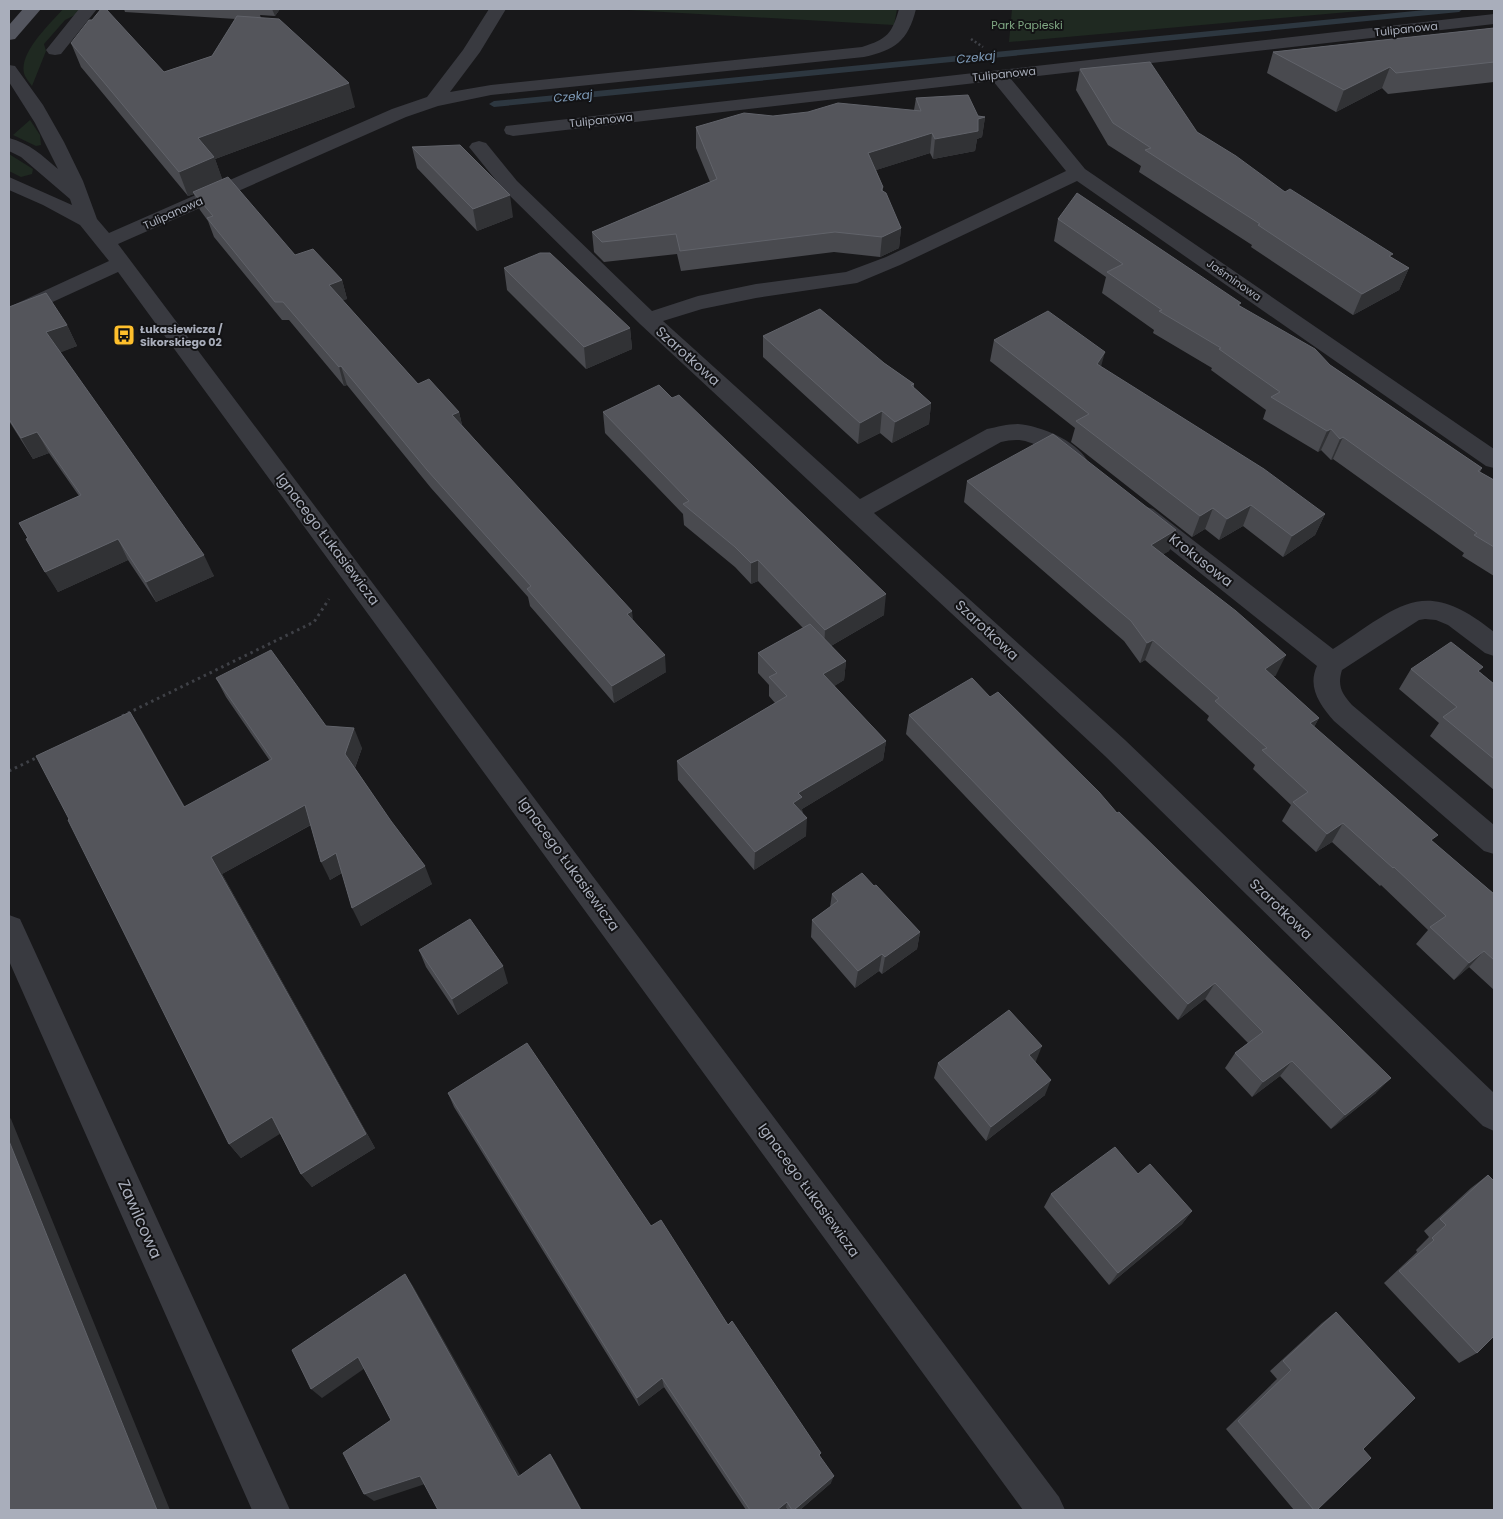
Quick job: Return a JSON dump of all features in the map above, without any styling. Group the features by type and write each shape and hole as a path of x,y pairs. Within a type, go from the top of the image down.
{"main road":[{"path":"9,35 32,9"}],"street":[{"path":"54,50 88,9"},
{"path":"434,101 471,52 497,9"},
{"name":"Tulipanowa","path":"9,315 99,231 434,101 491,90 864,52 887,45 898,37 904,26 907,9"},
{"name":"Tulipanowa","path":"513,130 1494,19"},
{"path":"9,70 30,99 56,143 99,231"},
{"name":"Jaśminowa","path":"998,75 1078,173 1494,460"},
{"path":"9,144 28,153 99,231"},
{"name":"Szarotkowa","path":"479,147 510,185 648,319 1115,748 1494,1115"},
{"path":"648,319 698,303 746,293 850,278 893,261 1078,173"},
{"path":"13,186 50,201 99,231"},
{"name":"Ignacego Łukasiewicza","path":"99,231 1046,1510"},
{"path":"858,511 995,435 1008,432 1033,434 1046,439 1095,476"},
{"name":"Krokusowa","path":"1126,500 1332,663"},
{"path":"1494,646 1455,616 1422,608 1413,611 1332,663 1326,672 1326,684 1332,699 1343,713 1494,842"},
{"name":"Zawilcowa","path":"9,928 271,1510"}],"path":[{"path":"971,39 983,48"},
{"path":"116,718 314,622 329,598"},
{"path":"9,771 45,753"}],"green space":[{"path":"63,9 80,9 75,15 65,20 44,44 46,51 32,86 25,76 25,59 36,40"},
{"path":"611,9 897,9 894,25"},
{"name":"Park Papieski","path":"1012,9 1382,9 1009,42"},
{"path":"30,120 40,135 41,145 36,146 13,135"},
{"path":"9,154 33,169 32,174 21,177 9,171"}],"building":[{"path":"101,9 106,9 164,72 212,56 237,16 279,19 349,83 198,138 214,157 179,172 71,43 89,20 92,20"},
{"path":"1494,28 1494,62 1396,73 1390,67 1344,90 1273,52"},
{"path":"1150,62 1197,132 1236,156 1285,192 1290,189 1393,254 1389,256 1409,268 1362,294 1258,225 1260,224 1145,150 1151,148 1113,123 1080,69"},
{"path":"968,95 978,116 985,117 978,119 978,131 935,139 932,133 868,153 883,187 881,190 886,193 901,228 882,237 835,232 680,251 676,234 602,242 592,232 717,179 696,127 744,113 773,116 808,112 838,103 921,111 916,98"},
{"path":"460,145 510,195 473,209 412,147"},
{"path":"228,177 295,255 313,249 342,280 329,285 418,384 429,379 459,412 452,415 632,611 627,614 665,655 612,686 527,589 531,586 427,470 341,366 339,367 283,302 275,302 207,218 213,216 193,192"},
{"path":"1077,193 1241,303 1238,305 1315,349 1330,365 1482,468 1478,471 1494,480 1494,547 1474,535 1477,533 1343,437 1340,439 1331,429 1327,431 1271,397 1280,392 1219,349 1221,348 1159,311 1162,310 1107,272 1123,264 1058,219"},
{"path":"540,253 550,253 630,328 584,347 504,268"},
{"path":"46,293 67,325 46,332 204,555 146,582 118,539 45,572 19,523 81,495 37,432 21,438 9,419 9,307"},
{"path":"820,309 884,363 914,384 911,385 931,403 895,422 882,411 860,423 763,336"},
{"path":"1048,311 1105,352 1097,364 1264,469 1325,514 1292,536 1251,505 1227,519 1213,508 1200,516 1076,421 1089,414 994,340"},
{"path":"659,385 672,398 679,395 886,594 825,630 758,560 751,563 735,547 683,504 689,501 603,412"},
{"path":"1053,434 1176,530 1151,545 1236,611 1286,655 1265,669 1319,718 1310,723 1438,835 1431,840 1494,894 1494,960 1484,951 1469,963 1430,927 1446,916 1394,867 1343,823 1327,834 1293,802 1308,792 1262,750 1267,748 1215,701 1219,698 1153,640 1147,643 1131,621 967,481"},
{"path":"810,624 846,661 823,674 886,741 798,793 802,797 793,803 807,818 755,852 677,761 787,696 769,677 777,673 758,653"},
{"path":"1451,642 1483,667 1478,671 1494,684 1494,759 1443,717 1457,707 1411,669"},
{"path":"271,650 326,726 354,728 345,754 391,821 425,866 352,908 336,853 321,862 305,805 211,857 366,1134 301,1174 272,1117 229,1144 36,756 130,712 184,807 272,759 216,678"},
{"path":"972,678 990,697 998,692 1099,792 1117,813 1119,812 1391,1078 1345,1115 1292,1061 1263,1082 1235,1053 1263,1032 1215,983 1188,1004 909,715"},
{"path":"862,873 874,886 876,885 920,932 885,957 882,954 858,971 812,920 838,901 832,894"},
{"path":"470,919 503,966 452,999 419,950"},
{"path":"1009,1010 1042,1046 1029,1055 1051,1080 991,1127 938,1063"},
{"path":"527,1043 651,1226 661,1220 728,1325 732,1321 821,1453 819,1455 834,1476 794,1510 792,1510 787,1502 777,1510 750,1510 662,1378 637,1398 448,1093"},
{"path":"9,1141 157,1510 9,1510"},
{"path":"1115,1147 1138,1174 1150,1164 1192,1211 1118,1273 1051,1194"},
{"path":"1488,1175 1494,1181 1494,1336 1477,1353 1399,1271 1434,1240 1432,1238 1446,1225 1440,1219"},
{"path":"405,1274 518,1477 550,1454 581,1510 438,1510 420,1476 364,1494 343,1453 391,1420 358,1357 311,1389 292,1350"},
{"path":"1336,1312 1415,1398 1363,1449 1371,1458 1317,1510 1314,1510 1238,1421 1291,1370 1283,1361"}],"waterway":[{"name":"Czekaj","path":"494,104 1459,9"}],"place":[{"name":"Łukasiewicza / Sikorskiego 02","path":"124,335"}]}
